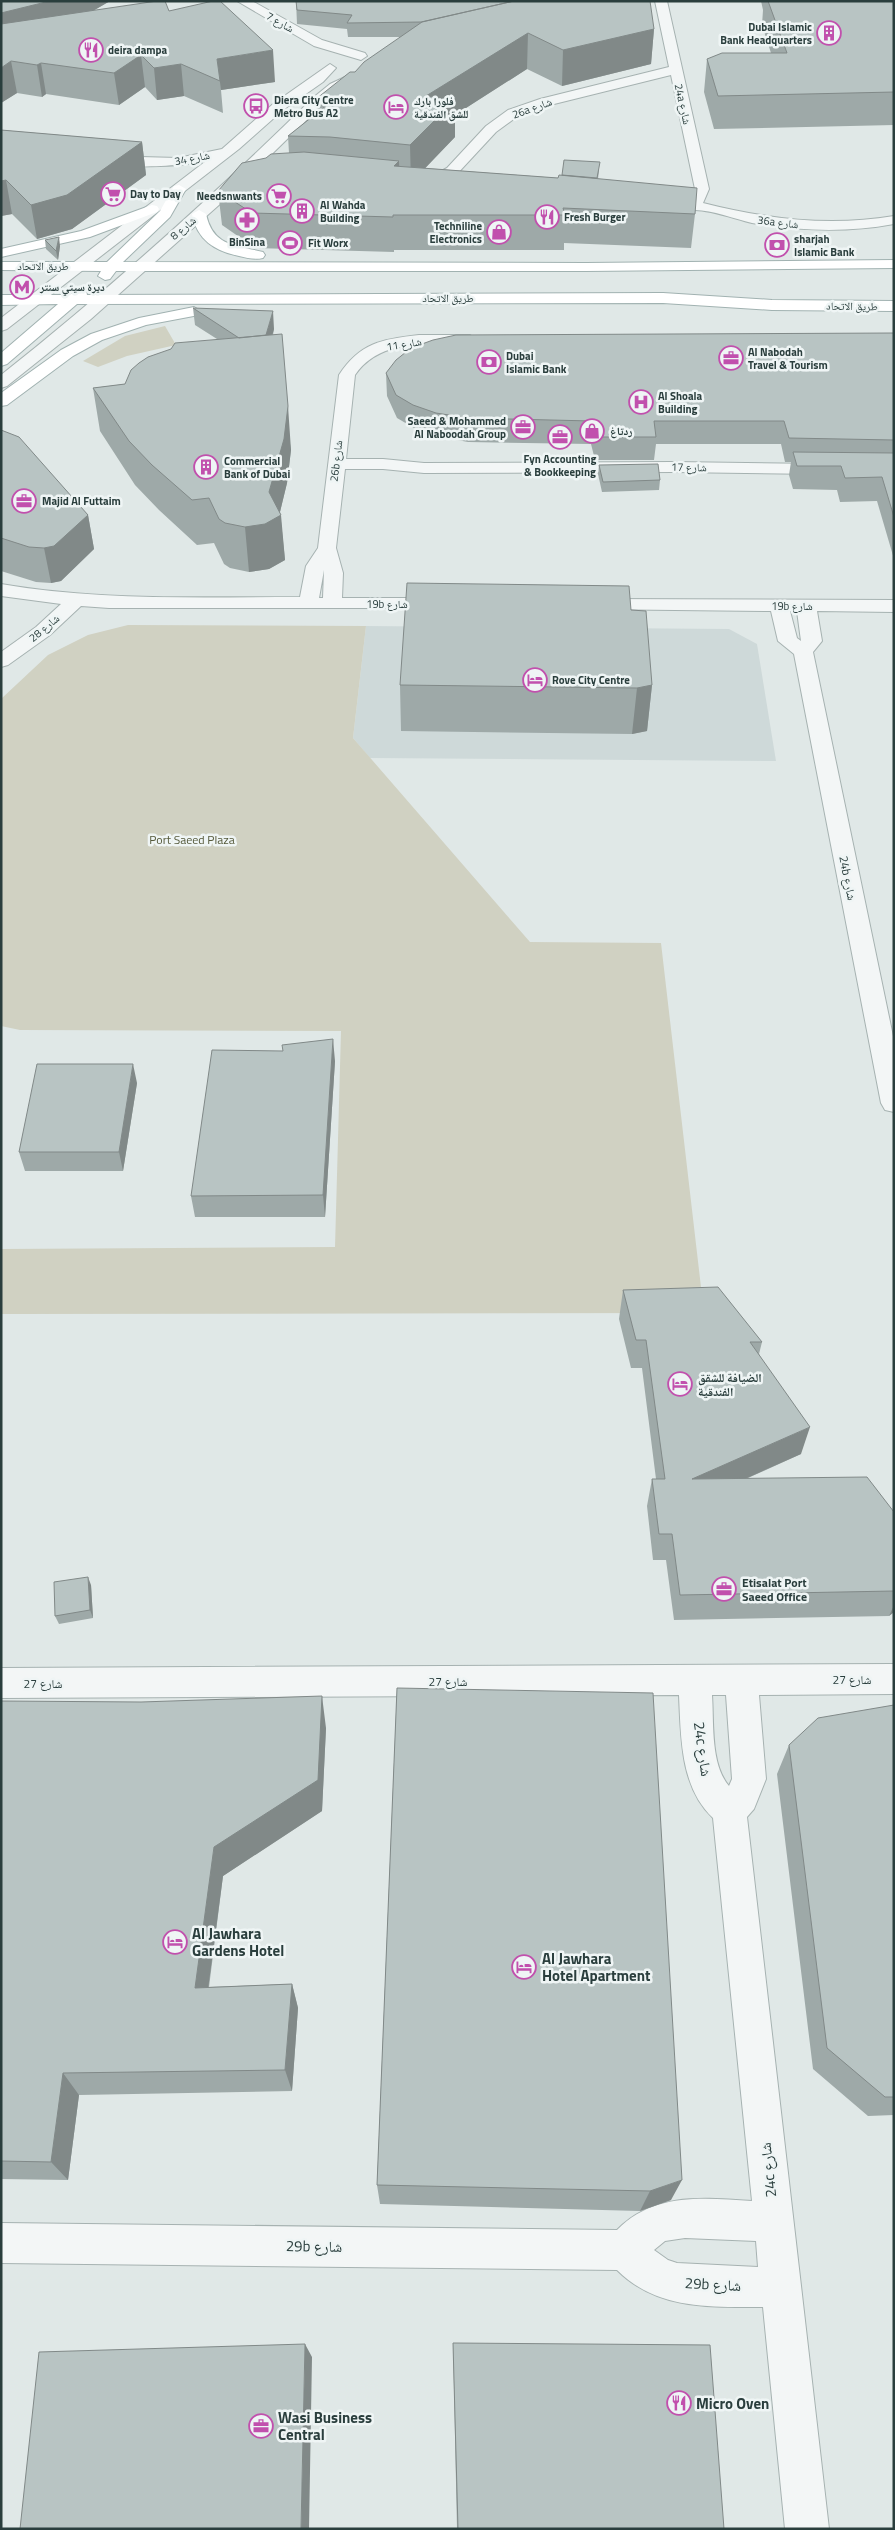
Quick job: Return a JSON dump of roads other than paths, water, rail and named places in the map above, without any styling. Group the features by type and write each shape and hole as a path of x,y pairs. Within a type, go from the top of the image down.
{"main road":[{"path":"31,282 101,281 166,213 174,202 179,189"},
{"path":"1,253 85,234 152,209"},
{"path":"199,214 200,224 207,238 232,250 346,266"},
{"path":"807,264 894,253"},
{"path":"37,299 101,281 141,266 586,267 894,264"},
{"name":"طريق الاتحاد","path":"1,266 79,266"},
{"path":"79,266 89,270 101,281"},
{"path":"233,281 447,278 586,267"},
{"name":"طريق الاتحاد","path":"1,300 73,298 101,281 341,298 663,298 772,305 894,306"},
{"path":"122,282 149,282"},
{"path":"663,298 761,290"},
{"path":"1,361 73,298"},
{"path":"1,401 66,353 112,331 139,322 198,312 296,310 341,298"},
{"path":"772,305 894,316"}],"street":[{"name":"شارع 7","path":"243,1 318,43 370,57 344,57 330,66"},
{"name":"24a شارع","path":"659,7 677,74 702,189 699,200 694,205"},
{"path":"1,326 234,146 278,107 319,79 330,66 318,43"},
{"name":"شارع 8","path":"1,383 86,316 101,281 122,282 199,214 270,156 334,87 356,76 339,73 330,66"},
{"name":"26a شارع","path":"426,191 437,179 452,171 491,129 513,113 561,98 633,80 677,74"},
{"name":"شارع 34","path":"92,157 148,164 197,159 234,146"},
{"name":"شارع 34","path":"148,164 169,175 179,189"},
{"path":"452,171 460,180 458,186"},
{"path":"224,193 255,183"},
{"path":"408,190 444,193"},
{"path":"645,211 672,211 694,205"},
{"name":"36a شارع","path":"694,205 750,219 784,224 854,225 894,220"},
{"name":"شارع 11","path":"347,375 352,364 364,355 398,343 418,340 488,340"},
{"name":"26b شارع","path":"332,603 334,573 327,548 347,375"},
{"name":"شارع 17","path":"335,469 384,473 424,468 674,467 894,470"},
{"name":"26b شارع","path":"309,603 315,566 327,548"},
{"name":"19b شارع","path":"1,590 76,600 458,604"},
{"name":"شارع 28","path":"6,657 26,620 43,597"},
{"name":"شارع 28","path":"6,657 43,631 76,600"},
{"name":"19b شارع","path":"576,605 894,606"},
{"path":"779,606 788,641 803,652"},
{"name":"24b شارع","path":"806,606 812,641 803,652 894,1103"},
{"name":"شارع 27","path":"1,1683 894,1678"},
{"path":"730,1811 742,1797 749,1779 741,1679"},
{"name":"24c شارع","path":"695,1680 701,1759 705,1778 714,1796 730,1811 807,2529"},
{"path":"626,2250 642,2232 663,2221 686,2219 774,2222"},
{"name":"29b شارع","path":"1,2243 626,2250 644,2269 666,2280 690,2284 781,2287"}],"place":[{"name":"Dubai Islamic Bank Headquarters","path":"829,33"},
{"name":"deira dampa","path":"91,50"},
{"name":"Diera City Centre Metro Bus A2","path":"256,106"},
{"name":"فلورا بارك للشق الفندقية","path":"396,107"},
{"name":"Day to Day","path":"113,194"},
{"name":"Needsnwants","path":"279,196"},
{"name":"Al Wahda Building","path":"302,211"},
{"name":"Fresh Burger","path":"547,217"},
{"name":"BinSina","path":"247,220"},
{"name":"Techniline Electronics","path":"499,232"},
{"name":"Fit Worx","path":"290,243"},
{"name":"sharjah Islamic Bank","path":"777,245"},
{"name":"ديرة سيتي سنتر","path":"22,287"},
{"name":"Al Nabodah Travel & Tourism","path":"731,358"},
{"name":"Dubai Islamic Bank","path":"489,362"},
{"name":"Al Shoala Building","path":"641,402"},
{"name":"Saeed & Mohammed Al Naboodah Group","path":"523,427"},
{"name":"ردتاغ","path":"592,431"},
{"name":"Fyn Accounting & Bookkeeping","path":"560,437"},
{"name":"Commercial Bank of Dubai","path":"206,467"},
{"name":"Majid Al Futtaim","path":"24,501"},
{"name":"Rove City Centre","path":"535,680"},
{"name":"الضيافة للشقق الفندقية","path":"680,1384"},
{"name":"Etisalat Port Saeed Office","path":"724,1589"},
{"name":"Al Jawhara Gardens Hotel","path":"175,1942"},
{"name":"Al Jawhara Hotel Apartment","path":"524,1967"},
{"name":"Micro Oven","path":"679,2403"},
{"name":"Wasi Business Central","path":"261,2426"}],"park label":[{"name":"Port Saeed Plaza","path":"192,839"}]}
